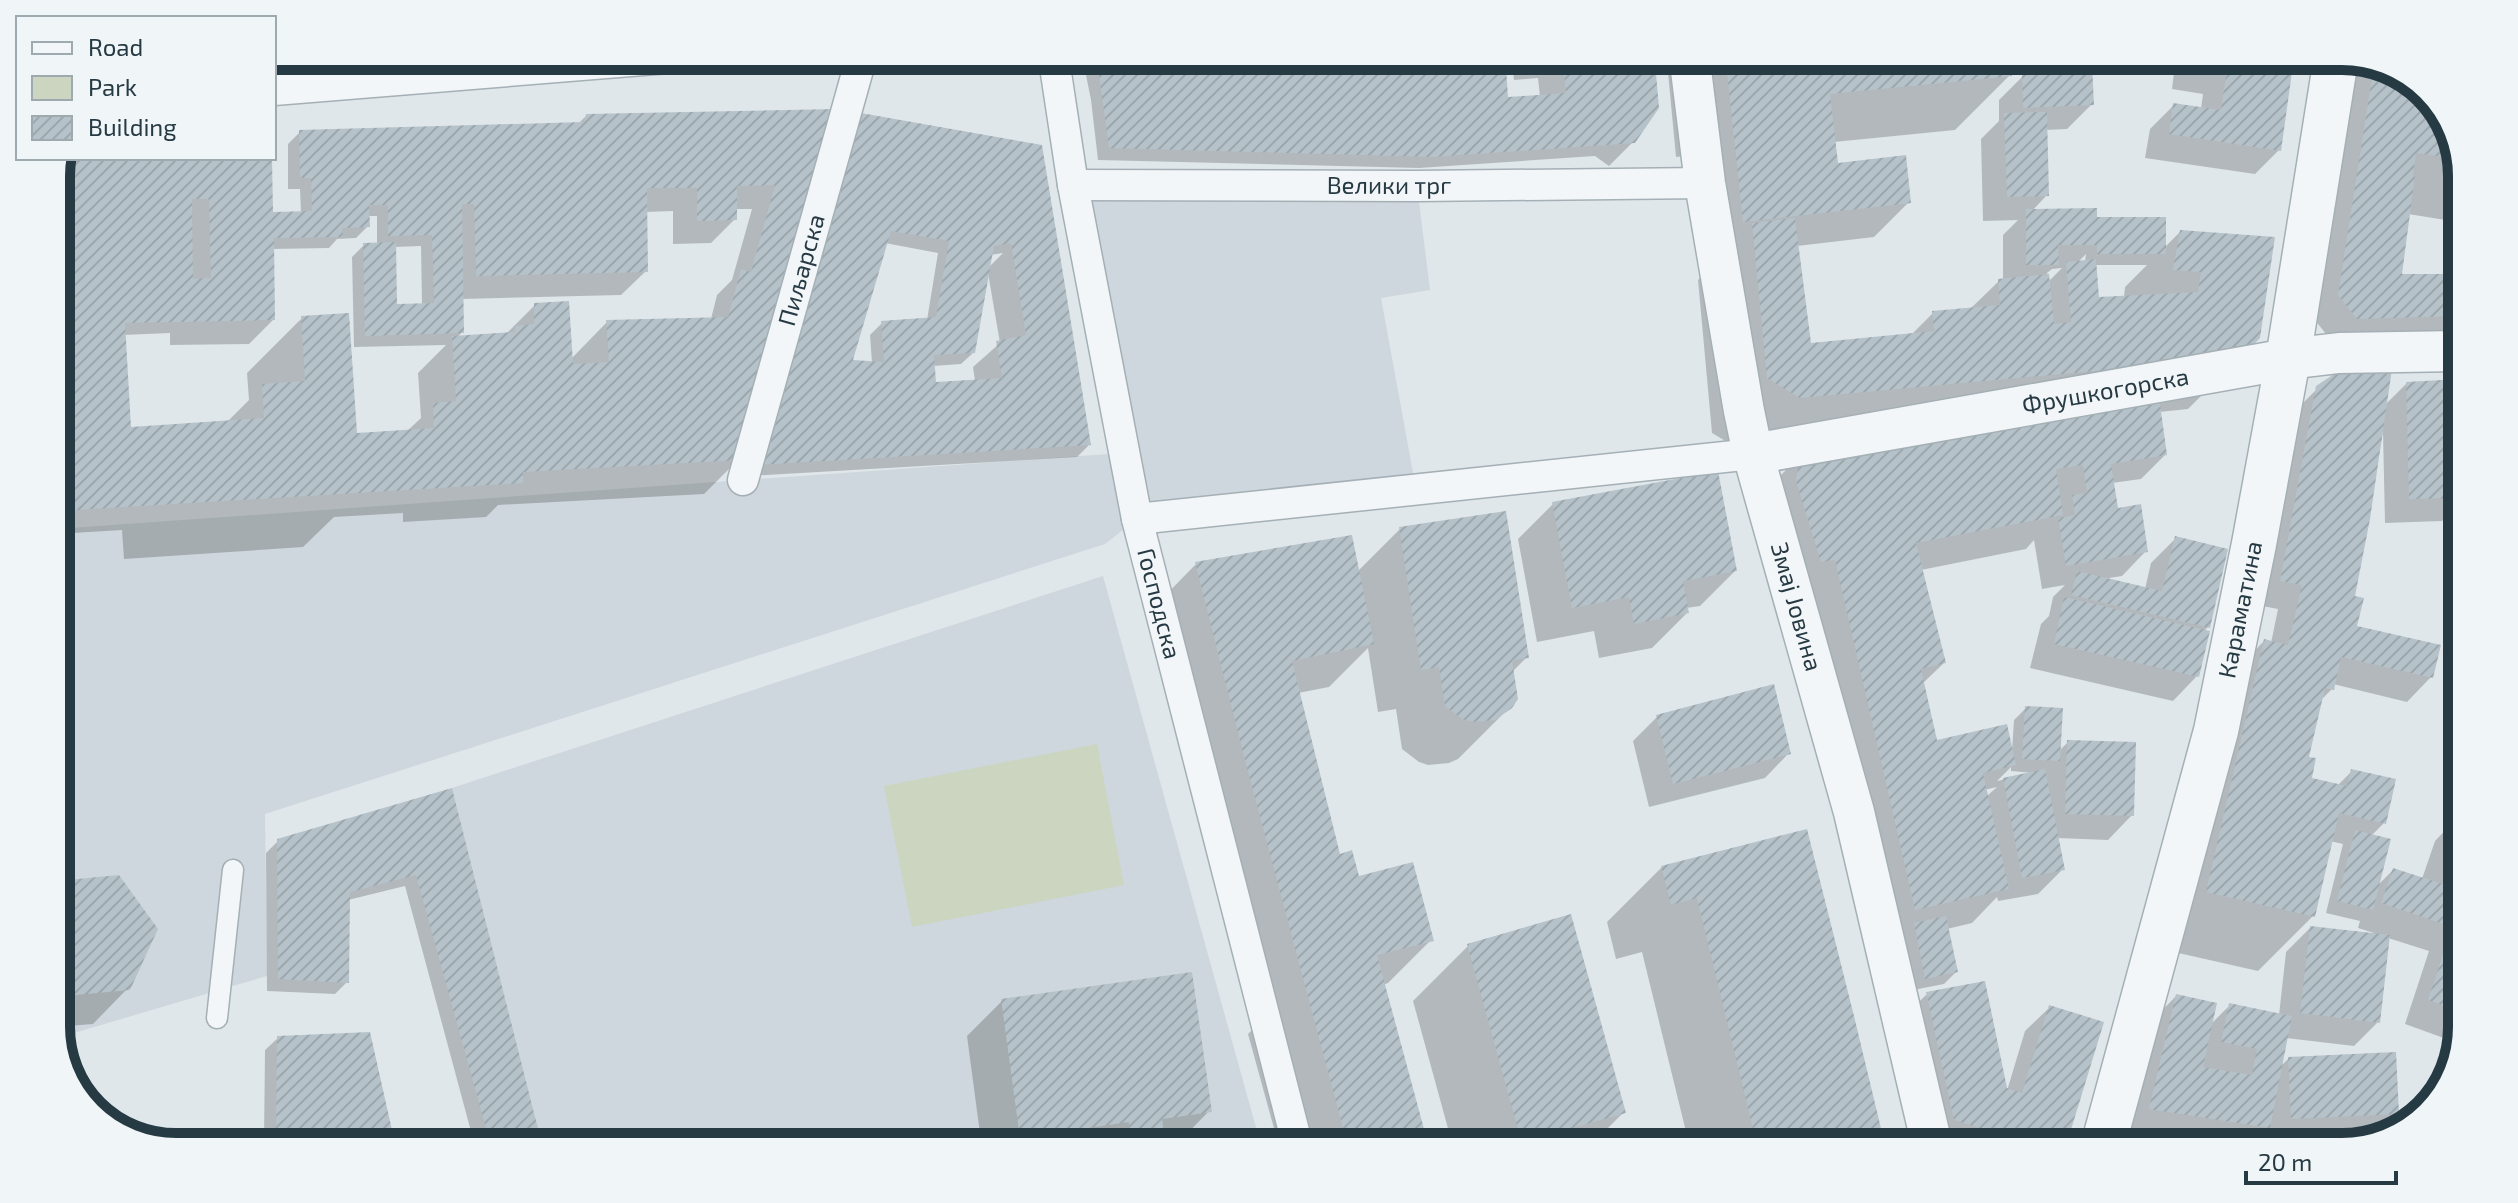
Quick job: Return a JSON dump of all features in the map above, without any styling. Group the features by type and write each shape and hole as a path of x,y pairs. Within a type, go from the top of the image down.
{"street":[{"path":"276,90 520,70"},
{"name":"Пиљарска","path":"743,480 858,70"},
{"name":"Господска","path":"1056,70 1073,185 1137,519 1294,1133"},
{"name":"Змај Јовина","path":"1691,70 1705,183 1753,454 1854,812 1929,1133"},
{"name":"Караматина","path":"2107,1133 2216,731 2288,359 2334,70"},
{"name":"Велики трг","path":"1073,185 1705,183"},
{"name":"Фрушкогорска","path":"1753,454 2288,359 2339,353 2448,351"},
{"path":"1137,519 1753,454"}],"lane":[{"path":"217,1018 233,870"}],"shaded area":[{"path":"1073,185 1417,186 1430,290 1381,298 1416,489 1137,519 1105,544 265,814 267,976 70,1034 70,528 1123,453"},
{"path":"1103,576 1258,1133 538,1133 452,788"}],"green space":[{"path":"1097,744 1124,885 912,927 884,786"}],"building":[{"path":"1098,70 1506,70 1508,97 1566,93 1564,70 1656,70 1659,108 1635,143 1432,157 1109,148"},
{"path":"1727,70 2011,70 2012,76 1830,94 1838,163 1906,155 1911,203 1743,222"},
{"path":"2092,70 2094,105 2023,108 2022,74"},
{"path":"2227,70 2292,70 2281,151 2169,134 2173,103 2221,110"},
{"path":"2372,75 2395,84 2417,101 2430,117 2442,142 2446,157 2416,153 2402,274 2448,274 2448,316 2357,319 2338,295"},
{"path":"836,109 741,460 523,472 523,483 70,510 72,160 272,160 273,212 312,211 311,178 300,178 299,130 584,122 586,114","holes":["775,185 751,272 741,269 728,317 606,320 609,362 573,364 569,301 534,303 534,324 514,326 515,332 452,336 456,401 433,403 434,428 357,433 349,313 301,316 305,381 262,384 264,418 131,427 125,323 275,320 274,238 343,237 342,228 370,227 369,205 388,205 388,236 432,235 434,303 397,304 396,242 363,243 365,336 464,333 462,204 474,204 476,276 648,272 647,188 697,188 697,221 737,220 737,186","192,199 209,199 211,278 193,279"]},
{"path":"2047,112 2049,196 2007,197 2004,113"},
{"path":"861,113 1042,145 1091,445 758,465","holes":["891,231 949,241 936,317 881,321 884,362 853,360","1011,243 1026,335 996,341 1002,378 936,382 934,355 975,353 994,246"]},
{"path":"2097,208 2097,217 2166,217 2166,254 2097,254 2097,245 2058,245 2059,265 2026,265 2026,209"},
{"path":"1795,218 1811,343 1934,331 1932,311 2000,305 1998,279 2049,274 2054,324 2071,322 2066,262 2096,259 2099,297 2198,292 2201,272 2173,270 2180,230 2275,237 2260,338 2245,354 1800,398 1767,378 1752,223"},
{"path":"2392,369 2370,519 2355,596 2364,598 2357,626 2441,645 2433,678 2341,657 2334,690 2325,688 2309,757 2316,758 2312,778 2347,786 2351,769 2396,779 2386,824 2339,813 2315,917 2206,892 2264,639 2288,645 2302,585 2280,581 2316,386 2340,370"},
{"path":"2448,380 2448,498 2409,499 2406,382"},
{"path":"2159,397 2167,455 2111,464 2118,508 2141,504 2148,552 2066,566 2058,518 2075,515 2072,495 2087,493 2083,465 2056,469 2063,515 1916,543 1946,663 1921,669 1937,740 2007,724 2016,765 1983,773 2009,889 1915,910 1835,560 1821,562 1796,481 1800,453"},
{"path":"1718,471 1737,571 1683,581 1689,613 1634,624 1629,597 1572,608 1552,502"},
{"path":"1506,511 1529,658 1512,660 1518,699 1512,708 1495,720 1473,722 1462,719 1445,706 1439,667 1421,670 1399,527"},
{"path":"1352,535 1374,644 1292,661 1340,854 1352,850 1359,876 1413,862 1434,941 1377,955 1425,1133 1344,1133 1195,562"},
{"path":"2175,536 2228,549 2210,628 2071,595 2077,571 2162,591"},
{"path":"2064,597 2210,631 2199,677 2054,644"},
{"path":"1774,684 1791,754 1673,784 1656,715"},
{"path":"2025,706 2063,708 2060,761 2022,759"},
{"path":"2067,740 2136,742 2134,816 2065,814"},
{"path":"2045,769 2065,870 2022,878 2003,778"},
{"path":"452,788 539,1133 487,1133 416,875 350,892 349,983 278,979 277,839"},
{"path":"1807,829 1882,1133 1754,1133 1697,898 1671,905 1661,866"},
{"path":"2355,830 2391,839 2373,910 2337,901"},
{"path":"2393,868 2448,886 2448,926 2381,903"},
{"path":"119,875 158,929 130,990 70,995 70,880"},
{"path":"1571,914 1626,1113 1554,1133 1519,1133 1467,944"},
{"path":"1946,916 1958,972 1925,979 1914,923"},
{"path":"2310,926 2390,935 2380,1023 2300,1013"},
{"path":"2448,939 2448,1007 2428,1000"},
{"path":"1192,972 1212,1112 1162,1119 1164,1133 1131,1133 1129,1122 1054,1133 1019,1133 1001,999"},
{"path":"1985,981 2007,1088 2022,1093 2049,1005 2104,1022 2070,1133 1995,1133 1954,1120 1926,992"},
{"path":"2176,994 2217,1003 2203,1067 2252,1075 2257,1049 2221,1042 2229,1003 2292,1016 2270,1128 2149,1109"},
{"path":"370,1032 393,1133 276,1133 277,1036"},
{"path":"2396,1052 2399,1114 2291,1119 2288,1057"}]}
